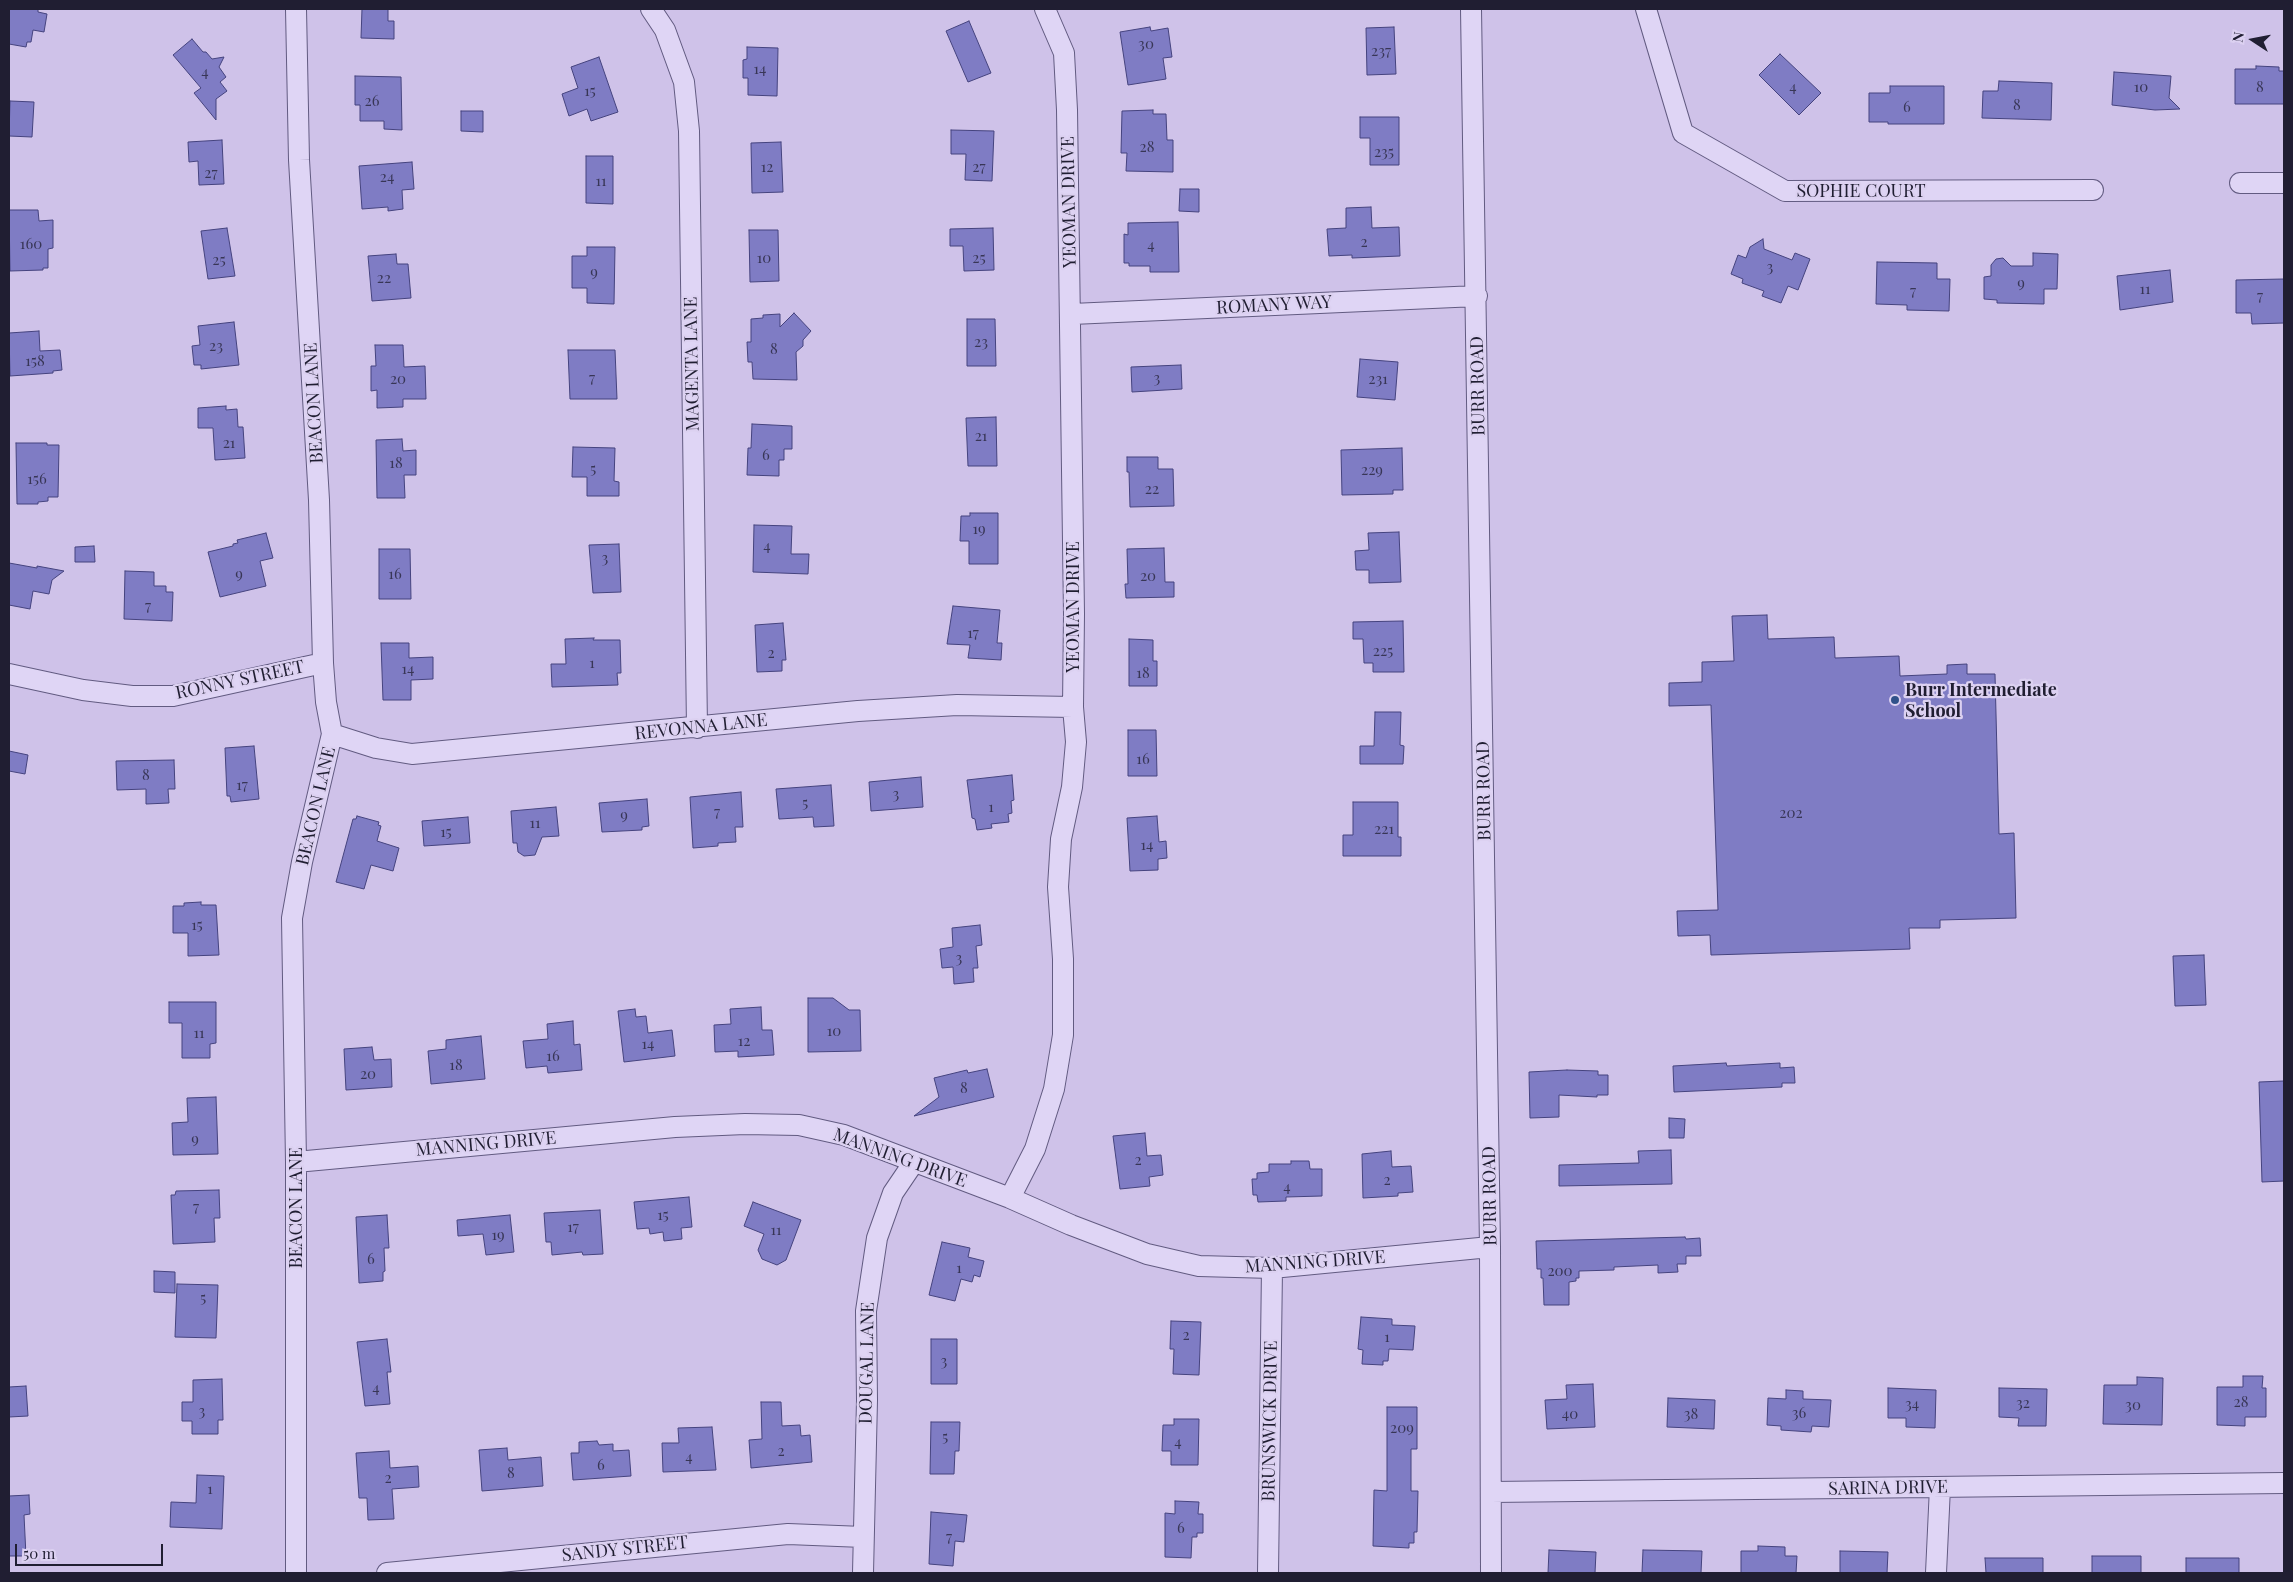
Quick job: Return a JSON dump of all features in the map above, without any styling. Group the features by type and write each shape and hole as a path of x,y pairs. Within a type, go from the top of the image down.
{"street":[{"name":"BEACON LANE","path":"296,9 299,160 319,500 323,663 326,702 332,734 302,862 292,918 296,1162 296,1573"},
{"name":"MAGENTA LANE","path":"651,9 665,30 684,82 689,131 697,728"},
{"name":"YEOMAN DRIVE","path":"1010,1198 1038,1140 1054,1089 1064,1035 1063,959 1058,887 1061,839 1072,788 1076,742 1073,706 1072,314 1067,191 1068,110 1064,53 1045,9"},
{"name":"BURR ROAD","path":"1471,9 1490,1247 1491,1573"},
{"name":"SOPHIE COURT","path":"1646,9 1683,133 1785,191 2094,190"},
{"path":"2240,183 2284,183"},
{"name":"ROMANY WAY","path":"1072,314 1476,296"},
{"name":"RONNY STREET","path":"9,674 83,690 132,696 173,696 323,663"},
{"name":"REVONNA LANE","path":"332,734 376,748 412,754 858,711 947,706 1073,706"},
{"name":"MANNING DRIVE","path":"296,1162 674,1127 799,1124 844,1135 1010,1198 1071,1226 1147,1254 1199,1266 1272,1268 1490,1247"},
{"name":"DOUGAL LANE","path":"862,1573 867,1302 877,1238 893,1193 914,1162"},
{"name":"BRUNSWICK DRIVE","path":"1268,1573 1272,1268"},
{"name":"SARINA DRIVE","path":"1491,1492 2284,1483"},
{"path":"1936,1573 1940,1487"},
{"name":"SANDY STREET","path":"387,1573 769,1535 863,1537"}],"building":[{"path":"9,9 38,9 38,12 47,14 44,32 33,30 31,42 27,42 26,47 9,44"},
{"path":"362,9 388,9 388,21 394,21 394,39 361,38"},
{"path":"969,21 991,73 968,82 946,31"},
{"path":"1150,27 1151,31 1168,28 1172,57 1163,58 1166,79 1128,85 1120,32"},
{"path":"1394,27 1396,74 1367,75 1366,28"},
{"path":"192,39 212,59 224,57 219,67 226,77 220,82 227,91 216,99 216,120 194,93 201,88 173,55"},
{"path":"747,47 778,48 777,96 748,95 748,78 743,78 743,60 747,59"},
{"path":"1780,54 1821,93 1799,115 1759,75"},
{"path":"599,57 618,112 591,121 587,109 569,116 562,94 578,88 571,67"},
{"path":"2256,66 2279,67 2279,71 2284,71 2284,104 2235,104 2235,69 2256,69"},
{"path":"2114,72 2171,76 2169,98 2180,109 2155,110 2112,105"},
{"path":"355,76 401,77 402,130 384,129 384,121 360,121 360,105 355,105"},
{"path":"1999,81 2052,83 2051,120 1982,118 1983,91 1998,91"},
{"path":"1890,86 1944,86 1944,124 1869,122 1869,93 1890,93"},
{"path":"10,101 34,102 32,137 9,136"},
{"path":"1153,110 1153,114 1166,114 1167,140 1173,140 1173,172 1126,171 1127,153 1121,153 1122,111"},
{"path":"461,111 483,111 483,132 461,131"},
{"path":"1360,117 1399,117 1399,165 1370,165 1370,138 1360,138"},
{"path":"951,130 994,131 992,181 965,180 966,154 951,154"},
{"path":"222,140 224,184 199,185 198,161 189,162 188,142"},
{"path":"781,142 783,192 752,193 751,143"},
{"path":"586,156 613,156 613,204 586,203"},
{"path":"412,162 414,189 402,190 403,209 388,211 388,207 362,209 359,166"},
{"path":"1180,189 1199,189 1199,212 1179,211"},
{"path":"1371,207 1372,228 1399,227 1400,256 1352,258 1352,255 1329,256 1327,229 1346,228 1346,208"},
{"path":"9,210 38,210 39,221 53,220 53,248 48,249 48,268 43,268 43,270 10,271"},
{"path":"1178,222 1179,272 1150,272 1150,266 1129,266 1129,263 1124,263 1124,234 1128,235 1128,223"},
{"path":"227,228 235,276 208,279 201,231"},
{"path":"993,228 994,270 964,271 963,246 950,246 950,229"},
{"path":"749,230 778,230 779,281 750,282"},
{"path":"1763,239 1764,249 1792,260 1795,253 1810,259 1798,290 1788,286 1781,303 1762,296 1764,291 1742,283 1743,279 1731,274 1738,255 1746,258 1750,247"},
{"path":"587,247 615,247 614,304 587,303 587,288 572,288 572,256 587,256"},
{"path":"2033,253 2058,254 2057,289 2044,289 2044,304 1997,303 1997,300 1984,299 1984,277 1991,276 1991,265 1996,259 2003,258 2011,266 2033,266"},
{"path":"396,254 397,264 408,264 411,298 372,301 368,256"},
{"path":"1877,262 1937,263 1937,279 1950,279 1949,311 1907,310 1907,305 1876,304"},
{"path":"2170,270 2173,302 2120,310 2117,276"},
{"path":"2284,279 2284,323 2252,324 2251,313 2236,313 2236,280"},
{"path":"794,313 811,331 803,340 803,346 796,352 797,380 753,379 752,362 748,362 747,342 751,342 751,319 763,318 763,315 780,314 780,327"},
{"path":"967,319 995,319 996,366 967,366"},
{"path":"234,322 239,365 201,369 201,365 194,365 192,346 200,345 198,326"},
{"path":"39,331 40,351 60,350 62,370 53,371 53,373 10,376 9,333"},
{"path":"375,345 403,345 404,367 425,366 426,399 403,399 403,407 377,408 377,390 371,391 371,366 376,366"},
{"path":"568,350 615,350 617,399 570,399"},
{"path":"1360,359 1398,362 1395,400 1357,397"},
{"path":"1181,365 1182,389 1132,392 1131,367"},
{"path":"226,406 226,410 237,409 238,427 243,427 245,458 215,460 213,428 198,428 198,408"},
{"path":"996,417 997,466 968,466 966,418"},
{"path":"752,424 792,426 792,449 784,449 784,460 779,460 779,476 747,475 748,448 751,448"},
{"path":"402,439 403,451 416,450 416,475 404,475 405,498 377,498 376,440"},
{"path":"16,443 59,445 58,497 48,497 48,501 38,502 38,504 17,504"},
{"path":"573,447 615,448 614,481 619,482 619,496 587,496 587,477 572,477"},
{"path":"1402,448 1403,490 1393,490 1393,494 1342,495 1341,450"},
{"path":"1127,457 1158,457 1158,469 1173,469 1174,506 1130,507"},
{"path":"970,513 998,513 998,564 969,564 969,541 960,541 961,516 970,516"},
{"path":"754,525 792,526 791,554 809,554 808,574 753,572"},
{"path":"1399,532 1401,582 1369,583 1369,570 1356,570 1355,551 1369,550 1368,533"},
{"path":"266,533 273,558 260,561 266,586 220,597 208,552 233,546 233,544 238,543 237,540"},
{"path":"619,544 621,592 593,593 589,545"},
{"path":"94,546 95,562 75,562 75,547"},
{"path":"1164,548 1165,582 1174,582 1174,597 1126,598 1125,584 1128,584 1127,549"},
{"path":"379,549 410,549 411,599 379,599"},
{"path":"9,563 64,571 52,580 49,594 33,591 30,609 9,605"},
{"path":"125,571 154,572 154,586 166,586 166,592 173,592 172,621 124,619"},
{"path":"953,606 1000,610 997,643 1002,643 1001,660 968,658 970,645 947,644"},
{"path":"1767,615 1768,639 1834,637 1835,658 1899,656 1900,676 1947,674 1947,665 1967,664 1967,674 1995,674 1999,834 2014,833 2016,918 1940,920 1940,928 1909,928 1910,949 1711,955 1710,935 1678,936 1677,911 1718,910 1711,705 1669,706 1669,683 1702,682 1702,662 1734,661 1732,616"},
{"path":"1403,621 1404,672 1373,672 1373,663 1364,663 1363,639 1353,639 1353,622"},
{"path":"783,623 786,660 782,660 782,671 757,672 755,625"},
{"path":"594,638 593,640 620,640 621,673 617,673 618,685 552,687 551,664 566,664 565,639"},
{"path":"1129,639 1153,640 1153,661 1157,661 1157,686 1129,686"},
{"path":"381,643 409,643 409,658 433,657 433,679 411,680 411,700 383,700"},
{"path":"1375,712 1401,712 1400,745 1404,746 1403,764 1360,764 1360,746 1374,746"},
{"path":"1128,730 1156,730 1157,776 1128,776"},
{"path":"254,746 259,799 231,802 230,796 227,796 225,748"},
{"path":"9,751 28,755 25,774 9,771"},
{"path":"174,760 175,789 168,789 169,803 146,804 146,789 117,790 116,761"},
{"path":"1012,775 1014,800 1011,801 1012,813 1008,814 1009,822 991,824 992,828 977,830 975,819 972,818 967,780"},
{"path":"921,777 923,807 871,811 869,782"},
{"path":"831,785 834,826 814,827 813,817 779,819 776,789"},
{"path":"741,792 743,827 735,827 736,842 693,848 690,797"},
{"path":"647,799 649,826 642,827 642,830 602,832 599,803"},
{"path":"1353,802 1398,802 1398,837 1401,837 1401,856 1343,856 1343,835 1353,835"},
{"path":"556,807 559,836 542,837 535,855 524,856 518,852 517,843 513,843 511,811"},
{"path":"357,816 379,822 378,825 381,826 377,841 399,848 393,871 371,865 364,889 336,882 353,819 356,819"},
{"path":"1157,816 1159,842 1166,841 1167,858 1158,859 1158,870 1130,871 1127,818"},
{"path":"468,817 470,843 424,846 422,821"},
{"path":"201,902 201,905 216,905 219,955 188,956 188,933 173,933 173,906 184,906 184,903"},
{"path":"980,925 982,945 976,946 978,968 973,968 974,982 954,984 953,967 942,968 940,949 953,947 952,928"},
{"path":"2204,955 2206,1005 2175,1006 2173,956"},
{"path":"808,998 833,998 849,1010 860,1010 861,1051 808,1052"},
{"path":"169,1002 216,1002 216,1043 210,1044 210,1058 182,1058 182,1023 169,1023"},
{"path":"761,1007 762,1030 772,1030 774,1055 738,1057 738,1051 715,1052 714,1025 731,1024 730,1009"},
{"path":"635,1009 636,1017 646,1016 648,1033 672,1030 675,1056 624,1062 618,1011"},
{"path":"573,1021 574,1045 580,1044 582,1070 548,1073 547,1066 526,1068 523,1041 548,1039 547,1024"},
{"path":"481,1036 485,1079 431,1084 428,1051 446,1049 446,1040"},
{"path":"372,1047 374,1060 391,1059 392,1087 346,1090 344,1049"},
{"path":"1726,1063 1727,1066 1780,1063 1780,1068 1794,1067 1795,1083 1782,1083 1782,1087 1674,1092 1673,1066"},
{"path":"987,1069 994,1097 914,1116 939,1097 934,1078 967,1070 968,1073"},
{"path":"1598,1071 1598,1075 1608,1075 1608,1095 1597,1095 1597,1097 1559,1095 1559,1117 1530,1118 1529,1072"},
{"path":"2284,1081 2284,1181 2262,1182 2259,1082"},
{"path":"216,1097 218,1154 173,1155 172,1123 188,1122 187,1098"},
{"path":"1669,1118 1685,1119 1684,1138 1669,1138"},
{"path":"1145,1133 1147,1156 1161,1155 1163,1175 1149,1177 1150,1186 1120,1189 1113,1136"},
{"path":"1671,1150 1672,1184 1559,1186 1559,1165 1639,1163 1638,1151"},
{"path":"1391,1151 1392,1167 1411,1166 1413,1192 1398,1193 1398,1196 1363,1198 1362,1154"},
{"path":"1291,1161 1309,1161 1310,1169 1322,1169 1322,1196 1286,1197 1286,1201 1258,1202 1257,1195 1253,1195 1252,1179 1257,1179 1257,1173 1269,1172 1269,1164 1291,1164"},
{"path":"219,1190 220,1218 214,1218 215,1242 173,1244 171,1195 175,1195 176,1191"},
{"path":"689,1197 692,1227 681,1228 682,1239 664,1241 663,1232 650,1234 649,1228 637,1229 634,1202"},
{"path":"753,1202 801,1220 786,1260 777,1265 762,1259 758,1250 764,1234 744,1226"},
{"path":"600,1210 603,1254 583,1255 582,1252 552,1255 551,1242 546,1242 544,1213"},
{"path":"387,1215 389,1248 384,1248 385,1271 383,1272 383,1281 359,1283 356,1217"},
{"path":"510,1215 514,1252 486,1255 483,1234 458,1236 457,1220"},
{"path":"1685,1237 1686,1239 1700,1238 1701,1256 1686,1256 1686,1264 1677,1264 1678,1272 1658,1273 1658,1265 1614,1267 1614,1270 1579,1271 1579,1278 1576,1278 1576,1281 1569,1282 1569,1305 1544,1305 1543,1278 1541,1278 1541,1269 1537,1269 1536,1241"},
{"path":"942,1242 970,1248 968,1257 984,1261 980,1277 974,1275 972,1282 961,1279 955,1301 929,1295"},
{"path":"154,1271 175,1272 175,1293 154,1292"},
{"path":"177,1284 218,1285 216,1338 175,1337"},
{"path":"1361,1317 1392,1319 1392,1325 1415,1326 1413,1350 1389,1349 1388,1361 1383,1361 1383,1365 1362,1364 1363,1350 1358,1349"},
{"path":"1171,1321 1201,1322 1199,1375 1173,1374 1174,1349 1170,1349"},
{"path":"387,1339 391,1372 387,1372 390,1404 365,1406 357,1342"},
{"path":"931,1339 957,1339 957,1384 931,1384"},
{"path":"2243,1376 2263,1376 2262,1388 2266,1388 2266,1417 2245,1417 2245,1426 2217,1425 2217,1387 2243,1387"},
{"path":"2137,1377 2163,1378 2162,1425 2103,1424 2104,1385 2137,1385"},
{"path":"222,1379 223,1420 218,1420 218,1434 192,1434 192,1421 182,1421 182,1402 193,1402 193,1380"},
{"path":"1593,1384 1595,1427 1547,1429 1545,1400 1567,1399 1566,1385"},
{"path":"26,1386 28,1416 9,1417 9,1387"},
{"path":"1888,1388 1936,1390 1935,1428 1906,1427 1906,1418 1888,1418"},
{"path":"1999,1388 2047,1389 2046,1426 2018,1426 2019,1418 1999,1417"},
{"path":"1786,1390 1803,1391 1803,1399 1831,1400 1829,1427 1812,1426 1811,1432 1781,1430 1781,1426 1767,1425 1768,1398 1786,1399"},
{"path":"1668,1398 1715,1400 1714,1429 1667,1427"},
{"path":"761,1402 781,1402 782,1426 800,1425 801,1436 810,1435 812,1462 751,1468 749,1440 762,1439"},
{"path":"1387,1407 1417,1407 1417,1449 1411,1449 1411,1491 1418,1491 1417,1532 1414,1532 1414,1543 1409,1543 1409,1548 1373,1546 1374,1490 1387,1491"},
{"path":"1174,1419 1199,1419 1198,1465 1171,1465 1171,1451 1162,1451 1163,1425 1174,1425"},
{"path":"931,1422 960,1422 959,1451 955,1451 954,1474 930,1474"},
{"path":"712,1427 716,1470 663,1472 662,1443 679,1443 678,1428"},
{"path":"597,1441 599,1445 613,1444 613,1451 629,1450 631,1476 573,1480 571,1453 579,1453 579,1442"},
{"path":"507,1448 508,1460 541,1457 543,1486 482,1491 479,1450"},
{"path":"389,1451 390,1468 418,1466 419,1487 392,1489 394,1519 368,1520 367,1498 359,1498 356,1453"},
{"path":"197,1475 224,1476 222,1529 170,1527 171,1502 196,1503"},
{"path":"29,1495 30,1514 24,1515 26,1556 9,1556 9,1496"},
{"path":"1175,1501 1199,1502 1198,1514 1203,1514 1203,1533 1197,1533 1197,1537 1192,1537 1191,1558 1165,1557 1165,1513 1175,1514"},
{"path":"931,1512 967,1515 964,1542 955,1541 953,1566 929,1564"},
{"path":"1758,1546 1785,1547 1785,1556 1797,1556 1796,1573 1741,1573 1741,1551 1758,1551"},
{"path":"1549,1550 1596,1552 1595,1573 1548,1573"},
{"path":"1643,1550 1702,1551 1701,1573 1642,1573"},
{"path":"1840,1551 1888,1552 1887,1573 1840,1573"},
{"path":"2092,1556 2141,1556 2141,1573 2092,1573"},
{"path":"1985,1558 2043,1558 2043,1573 1986,1573"},
{"path":"2186,1558 2239,1558 2239,1573 2186,1573"}],"place":[{"name":"Burr Intermediate School","path":"1895,700"}]}
